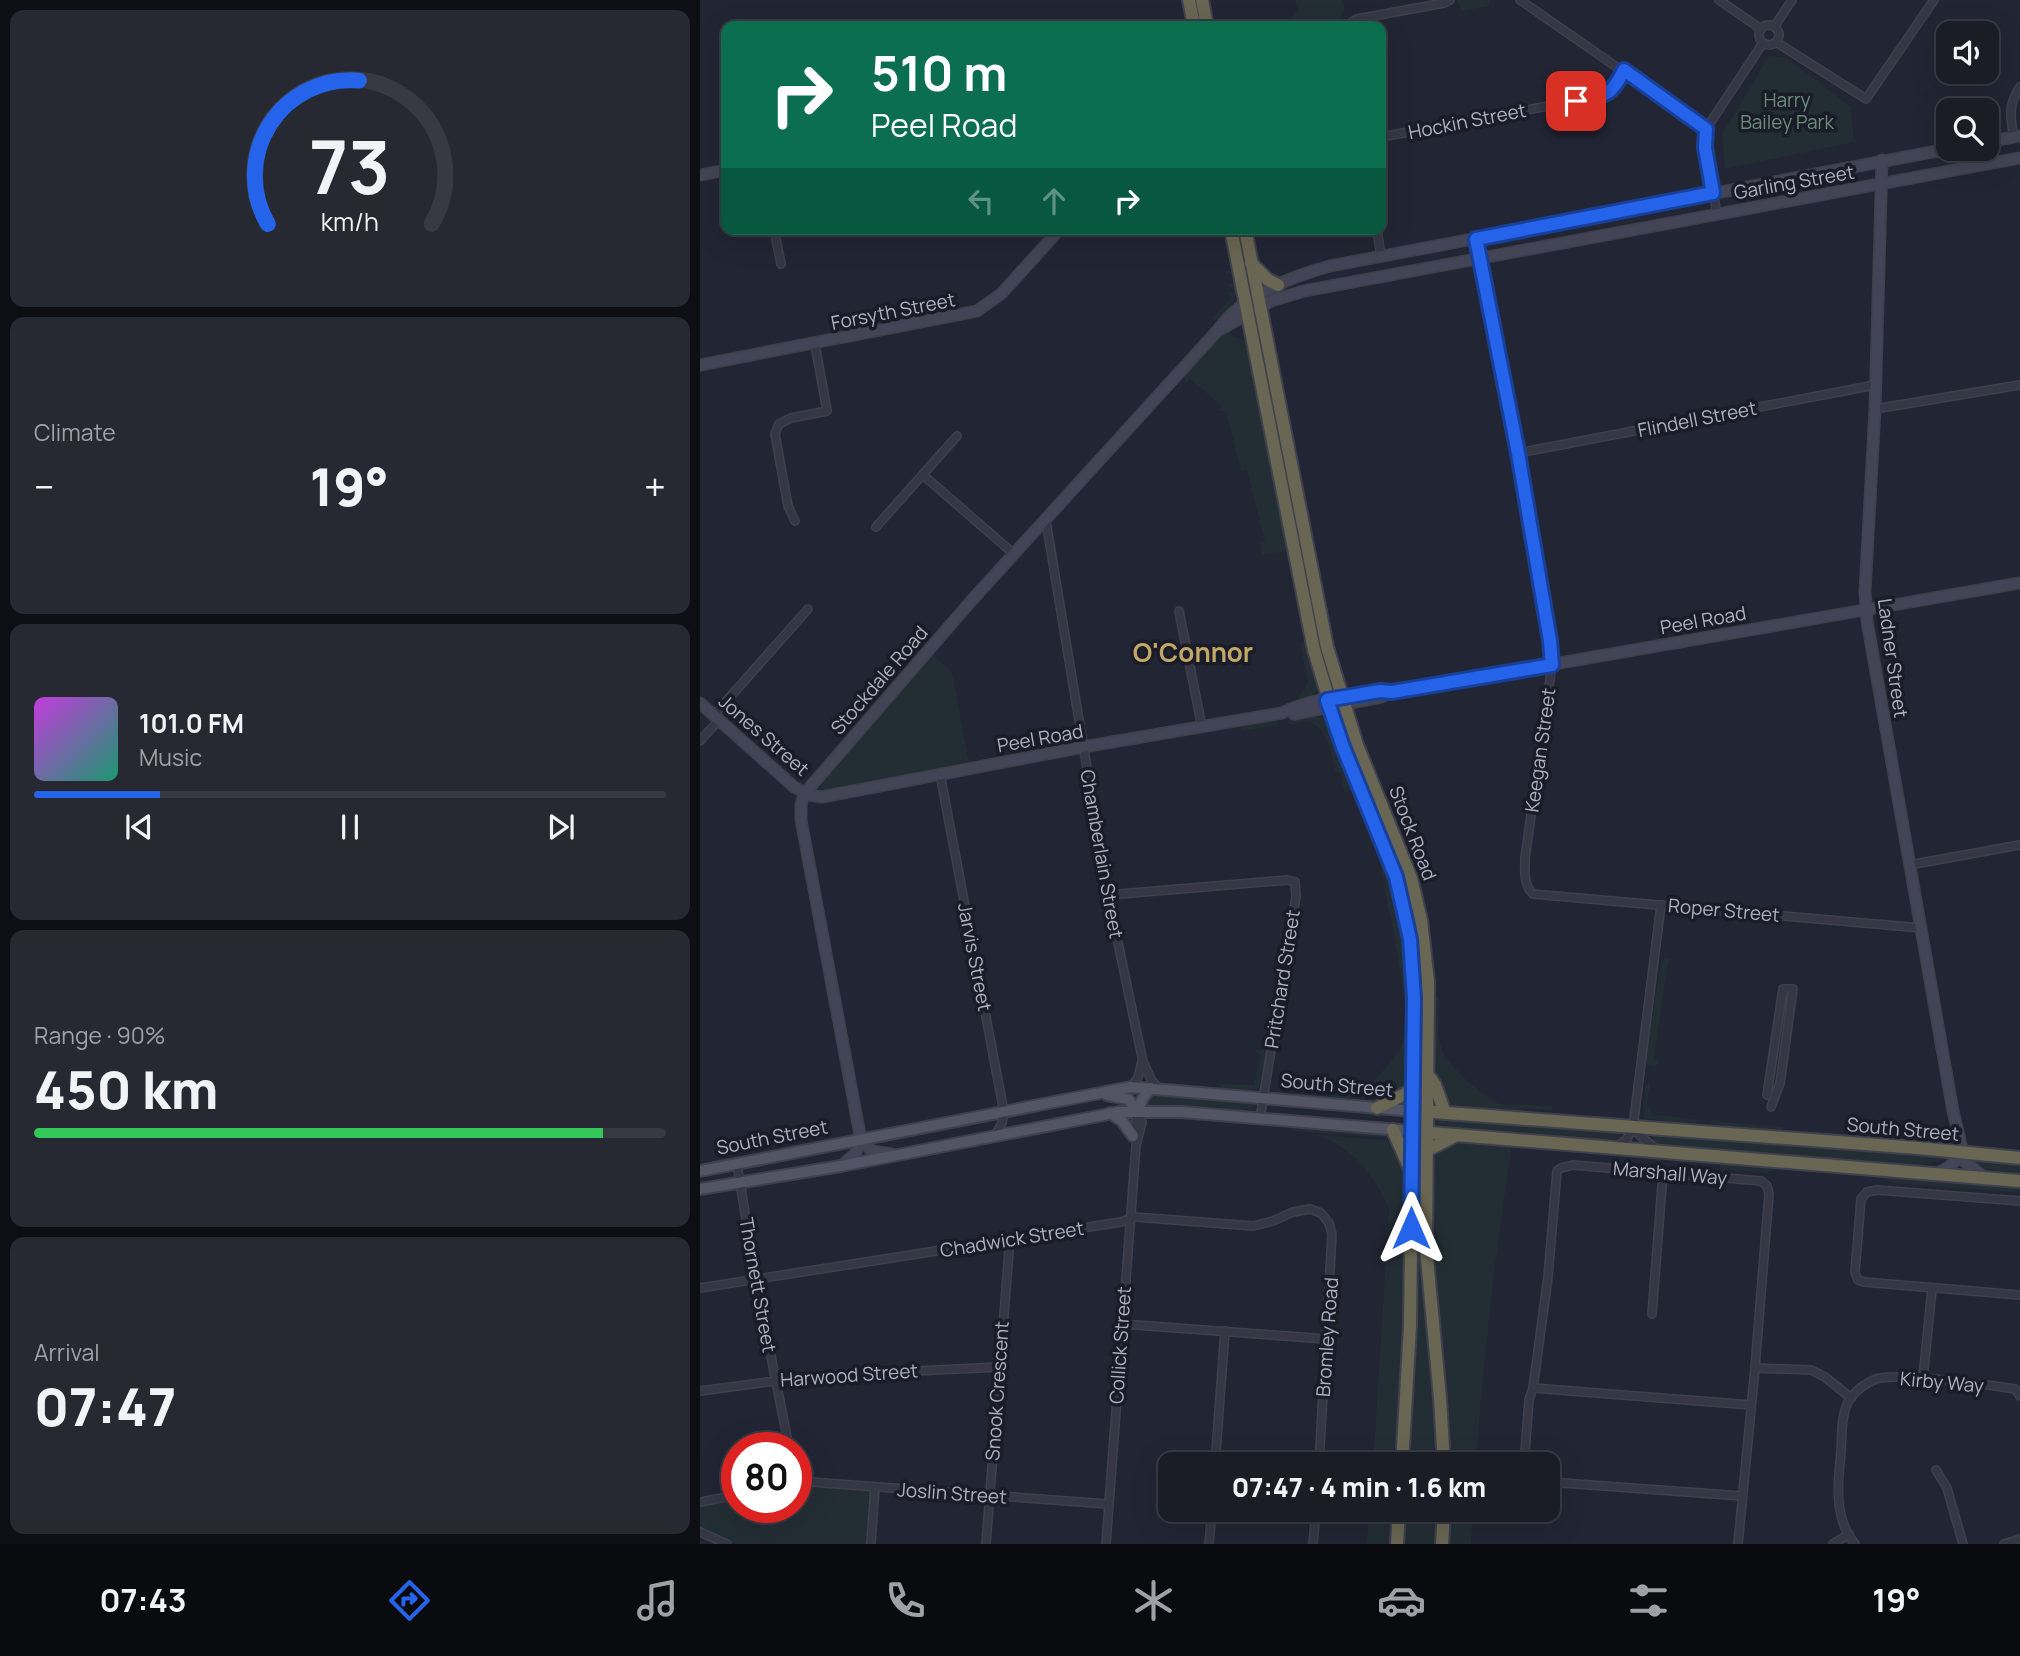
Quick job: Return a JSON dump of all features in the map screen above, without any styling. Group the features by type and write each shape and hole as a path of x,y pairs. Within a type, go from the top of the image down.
{"highway":[{"path":"1189,0 1193,21"},
{"path":"1202,0 1206,21"},
{"name":"Stock Road","path":"1232,235 1308,625 1328,704 1390,860 1406,919 1413,987 1413,1111 1410,1326 1403,1452"},
{"name":"Stock Road","path":"1246,235 1325,639 1342,701 1367,770 1404,856 1417,898 1427,962 1426,1248 1443,1452"},
{"path":"1251,263 1268,280 1278,285"},
{"path":"1427,1075 1435,1085 1445,1113"},
{"path":"1377,1108 1413,1090"},
{"name":"South Street","path":"1413,1111 2020,1158"},
{"path":"1393,1130 1411,1173"},
{"name":"South Street","path":"1412,1131 2020,1181"},
{"path":"1426,1151 1457,1135"},
{"path":"1396,1544 1398,1522"},
{"path":"1442,1544 1443,1522"}],"main road":[{"name":"South Street","path":"700,1171 1131,1087 1413,1111"},
{"path":"1094,1094 1128,1099 1137,1111 1143,1098 1155,1089"},
{"name":"South Street","path":"700,1189 841,1166 1110,1113 1182,1112 1412,1131"},
{"path":"1110,1113 1122,1121 1134,1141"}],"street":[{"path":"1354,21 1450,0"},
{"path":"1520,0 1706,129"},
{"path":"1719,0 1761,29"},
{"path":"1774,27 1793,0"},
{"path":"1776,42 1866,99 1934,0"},
{"path":"1769,25 1774,27 1779,34 1776,42 1771,45 1763,43 1759,36 1761,29 1769,25"},
{"path":"1717,214 1705,148 1706,129 1763,43"},
{"name":"Hockin Street","path":"1386,136 1602,96 1616,88 1624,70"},
{"path":"1999,139 2017,136 2010,109 2013,97 2020,87"},
{"name":"Garling Street","path":"1247,309 1278,285 1317,270 1936,151"},
{"name":"Garling Street","path":"1259,301 1479,257 2020,158"},
{"name":"Ladner Street","path":"1882,160 1866,609 1953,1111 1965,1162 1985,1178"},
{"path":"700,175 721,171"},
{"path":"775,235 781,264"},
{"name":"Forsyth Street","path":"700,365 977,311 993,302 1054,235"},
{"path":"1378,235 1381,256"},
{"name":"Keegan Street","path":"1476,239 1518,453 1552,665 1525,858 1525,882 1528,889"},
{"name":"Stockdale Road","path":"805,793 824,768 1227,317 1247,309"},
{"path":"795,521 788,506 775,434 779,424 791,418 827,411 815,344"},
{"name":"Flindell Street","path":"1518,453 1875,385"},
{"path":"1875,409 2020,385"},
{"path":"876,527 957,436"},
{"path":"923,475 1014,554"},
{"name":"Chamberlain Street","path":"1046,521 1108,895 1143,1062 1155,1089"},
{"name":"Peel Road","path":"805,793 822,797 1083,747 1282,713 1291,714 1342,701 1381,697 1392,692 2020,583"},
{"path":"700,741 808,609"},
{"path":"1179,611 1202,727"},
{"name":"Jones Street","path":"700,703 782,778 805,793"},
{"name":"Jarvis Street","path":"940,774 1004,1112"},
{"path":"805,793 801,804 801,820 861,1140 868,1149 876,1152 902,1154"},
{"path":"1909,865 2020,845"},
{"name":"Pritchard Street","path":"1108,895 1279,880 1295,882 1296,896 1260,1118"},
{"name":"Roper Street","path":"1528,889 1533,894 1921,928"},
{"path":"1614,1148 1627,1139 1633,1127 1661,905"},
{"path":"1767,1095 1783,989 1793,989 1780,1083 1771,1107"},
{"path":"1131,1087 1143,1062"},
{"name":"Collick Street","path":"1106,1544 1137,1111"},
{"path":"994,1137 1002,1123 1004,1112"},
{"path":"1633,1127 1657,1152"},
{"path":"841,1166 855,1154 861,1140"},
{"path":"1936,1174 1949,1167 1963,1153"},
{"name":"Thornett Street","path":"737,1164 756,1280 786,1432"},
{"name":"Marshall Way","path":"1525,1452 1529,1400 1533,1388 1548,1277 1557,1171 1573,1165 1761,1181 1767,1186 1769,1194 1738,1544"},
{"path":"1652,1314 1663,1173"},
{"path":"2020,1201 1877,1190 1867,1192 1861,1199 1855,1272 1858,1280 1932,1289 2020,1295"},
{"name":"Chadwick Street","path":"700,1288 1136,1217 1253,1226 1302,1210 1310,1209 1321,1213"},
{"name":"Bromley Road","path":"1319,1452 1332,1234 1329,1223 1321,1213"},
{"name":"Snook Crescent","path":"986,1544 1010,1238"},
{"path":"1923,1378 1932,1289"},
{"path":"1122,1324 1326,1339"},
{"path":"1216,1452 1225,1331"},
{"name":"Harwood Street","path":"700,1391 812,1376 999,1367"},
{"path":"1755,1368 1811,1370 1825,1377 1851,1398 1844,1411 1837,1488 1841,1515 1855,1544"},
{"name":"Kirby Way","path":"1851,1398 1862,1387 1878,1378 1923,1378 2015,1389 2020,1396"},
{"path":"1533,1388 1751,1405"},
{"path":"1936,1470 1947,1488 1963,1544"},
{"name":"Joslin Street","path":"812,1483 1108,1504"},
{"path":"1560,1483 1742,1496"},
{"path":"871,1544 875,1487"},
{"path":"700,1502 721,1498"},
{"path":"1209,1544 1211,1522"},
{"path":"1313,1544 1315,1522"},
{"path":"700,1532 727,1544"},
{"path":"1833,1544 1849,1534"},
{"path":"2004,1544 2020,1539"}],"green space":[{"path":"1295,0 1343,0 1345,9 1339,21 1289,21 1299,8"},
{"path":"1457,0 1490,0 1489,6 1462,11"},
{"name":"Harry Bailey Park","path":"1769,56 1787,58 1851,107 1854,142 1725,169 1722,134"},
{"path":"1224,235 1228,235 1238,287 1230,307 1215,320 1212,318 1232,297 1227,292 1233,293 1234,288 1228,285 1233,283 1232,273 1226,274 1225,271 1231,270"},
{"path":"1231,330 1232,336 1248,342 1289,551 1262,555 1260,543 1265,541 1247,470 1241,471 1226,411 1219,411 1222,406 1190,379 1186,383 1183,373 1211,343"},
{"path":"1307,642 1318,687 1313,699 1300,701 1298,697 1308,683 1300,643"},
{"path":"930,656 934,656 952,672 969,764 823,791 818,782 821,778"},
{"path":"1290,718 1323,718 1331,727 1367,816 1363,818 1351,791 1344,792 1341,773 1335,772 1328,742 1320,729 1308,722 1291,725 1287,721"},
{"path":"1273,720 1279,723 1278,725 1241,731 1241,724"},
{"path":"1379,859 1384,859 1393,887 1404,943 1408,998 1408,1085 1402,1094 1394,1088 1355,1098 1330,1097 1329,1094 1332,1093 1357,1094 1366,1090 1394,1058 1403,1041 1405,1005 1402,980"},
{"path":"1665,957 1675,960 1668,961 1654,1058 1659,1060 1656,1067 1645,1063 1661,962"},
{"path":"1433,995 1439,999 1438,1035 1444,1056 1462,1076 1499,1104 1553,1106 1551,1111 1527,1109 1510,1113 1487,1113 1450,1104 1443,1096 1436,1069"},
{"path":"1254,1050 1266,1051 1259,1087 1253,1090 1221,1088 1221,1084 1254,1085 1260,1055"},
{"path":"1650,1082 1647,1103 1652,1114 1709,1121 1680,1123 1644,1118 1645,1087"},
{"path":"1154,1093 1256,1104 1239,1112 1144,1106 1147,1098"},
{"path":"1436,1120 1622,1130 1622,1137 1594,1141 1436,1124"},
{"path":"1711,1121 1783,1127 1782,1131 1712,1124"},
{"path":"1292,1126 1383,1134 1394,1138 1292,1131"},
{"path":"1653,1133 1950,1158 1915,1167 1655,1143"},
{"path":"1316,1135 1394,1141 1402,1165 1407,1278 1399,1452 1374,1452 1389,1208 1369,1173 1351,1154"},
{"path":"1460,1143 1511,1146 1490,1308 1477,1452 1447,1452 1431,1252 1432,1163 1448,1145"},
{"path":"1968,1159 2020,1162 2020,1173 1982,1169"},
{"path":"1743,1163 2020,1185 2020,1193 1894,1183 1876,1176 1779,1169 1765,1173 1720,1169 1720,1164"},
{"path":"1420,1241 1437,1407 1438,1452 1409,1452"},
{"path":"812,1485 872,1490 868,1544 734,1544 700,1529 700,1504 721,1500 721,1523 812,1523"},
{"path":"1368,1522 1393,1522 1392,1544 1367,1544"},
{"path":"1404,1522 1436,1522 1435,1544 1403,1544"},
{"path":"1448,1522 1472,1522 1471,1544 1447,1544"}],"district":[{"name":"O'Connor","path":"1193,652"}],"route":[{"path":"1411,1228 1414,998 1410,939 1396,877 1343,747 1327,700 1552,665 1518,453 1476,239 1713,193 1705,148 1706,129 1624,70 1616,88 1602,96 1576,101"}]}
